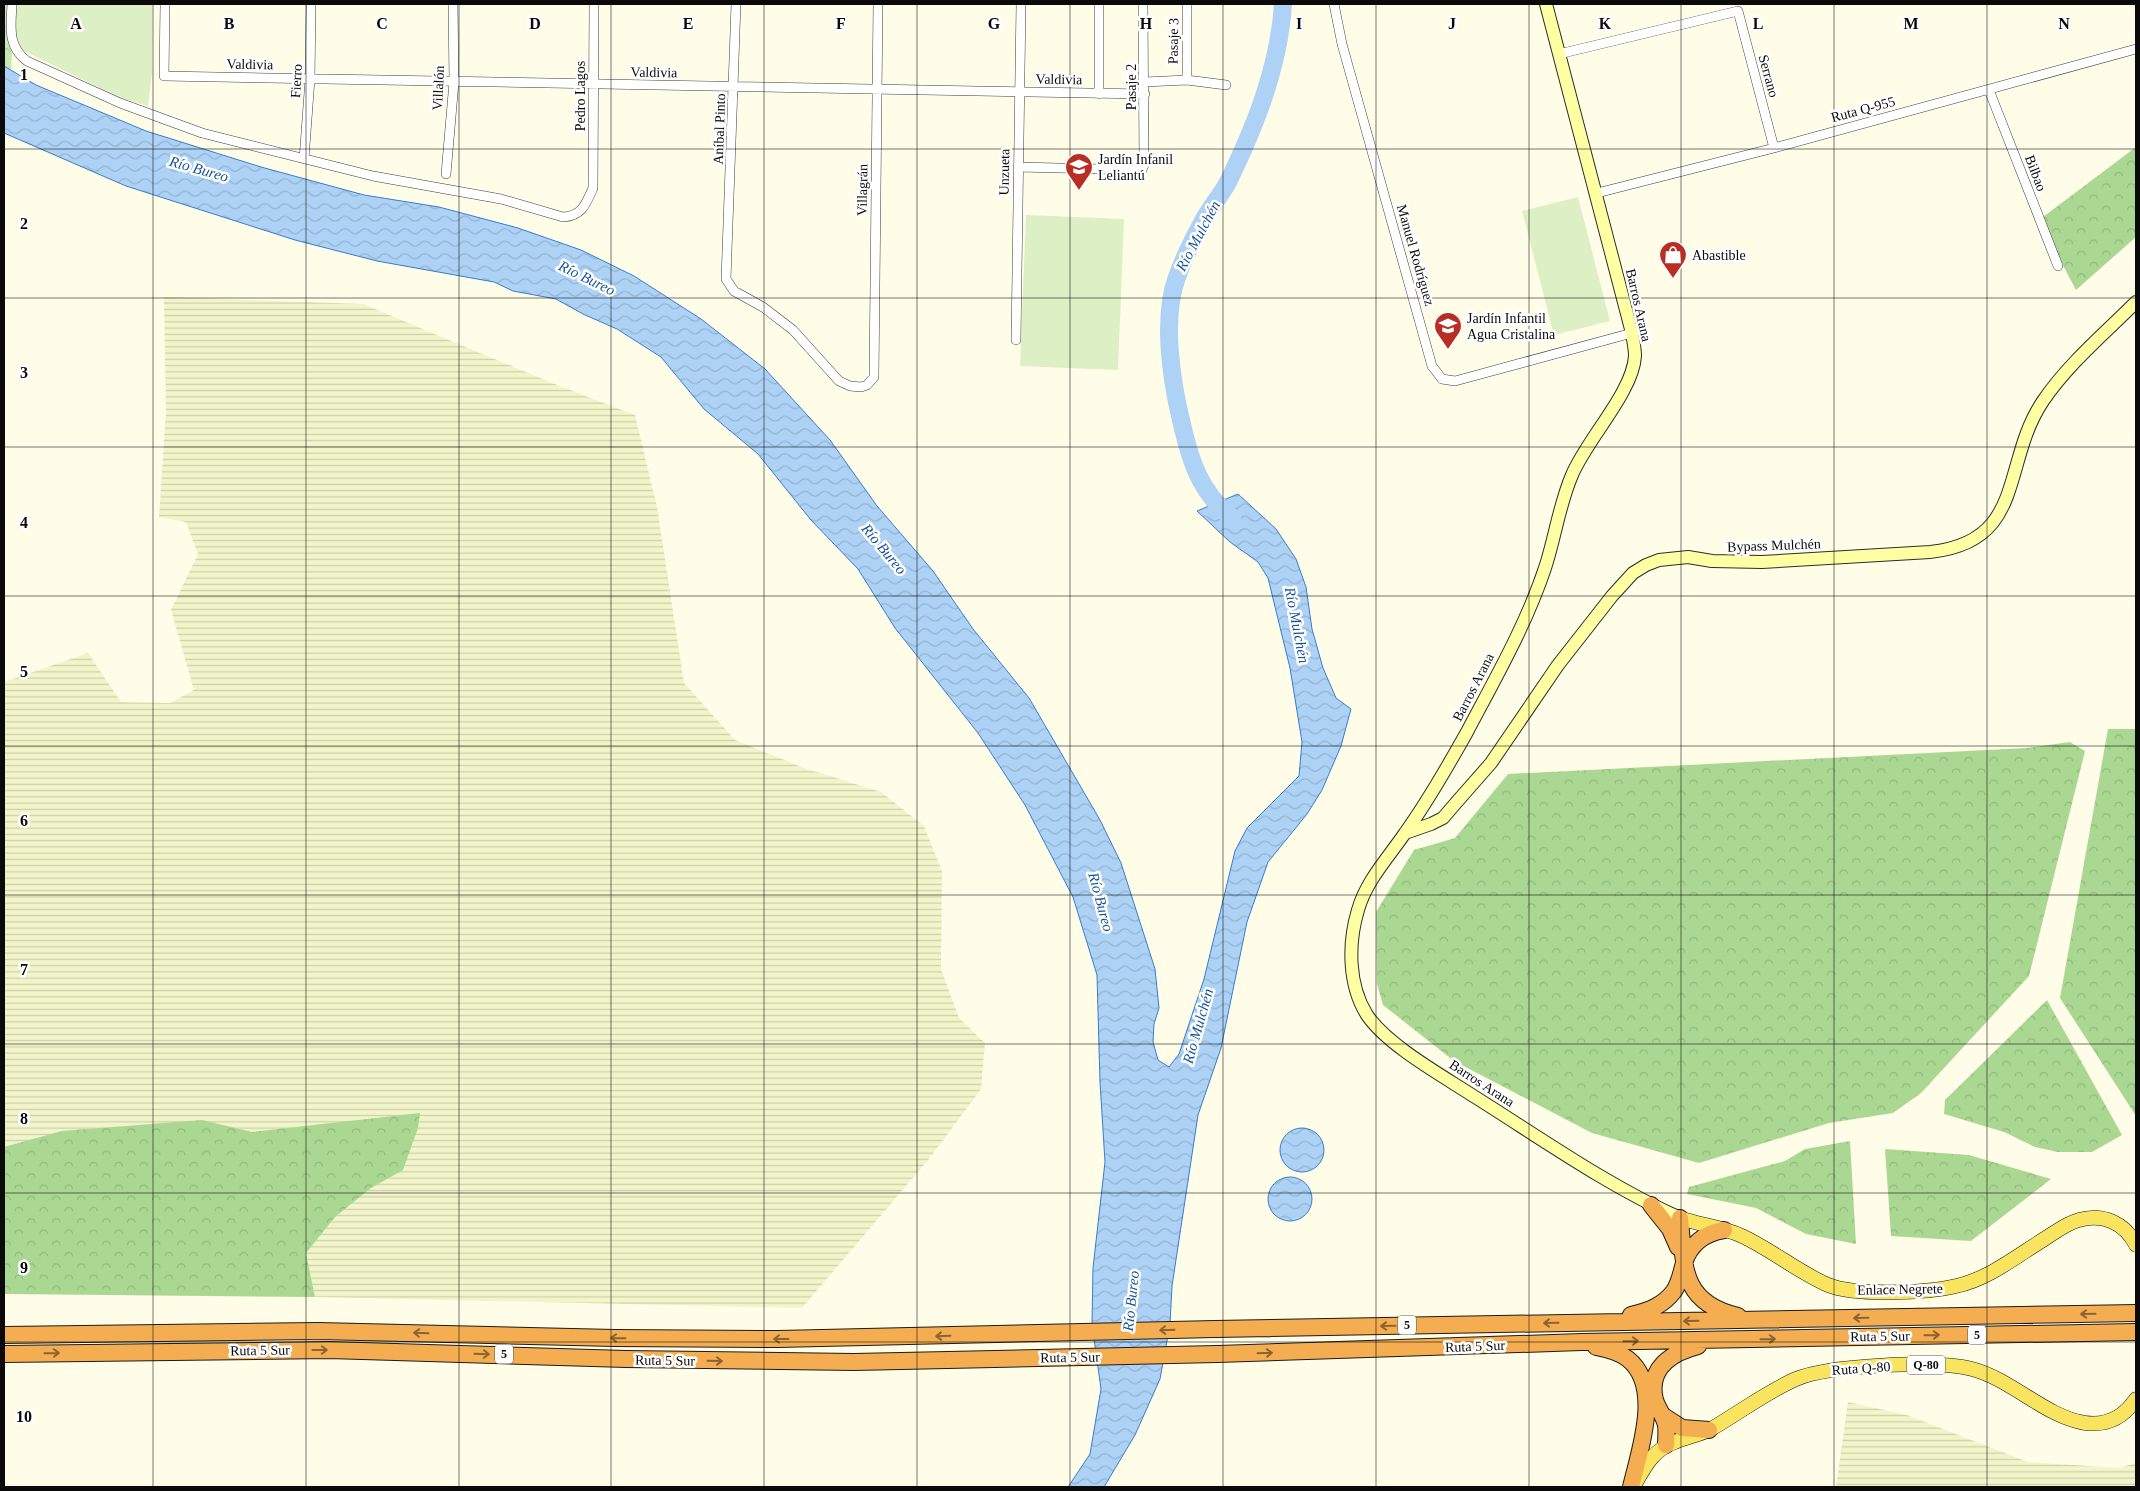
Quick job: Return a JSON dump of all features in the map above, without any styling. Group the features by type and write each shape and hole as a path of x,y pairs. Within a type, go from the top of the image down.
{"highway":[{"path":"1651,1205 1670,1228 1690,1284 1704,1301 1726,1312 1758,1320"},
{"path":"1680,1218 1684,1264"},
{"path":"1599,1322 1648,1311 1663,1302 1678,1284 1690,1250 1701,1238 1724,1230"},
{"name":"Ruta 5 Sur","path":"4,1335 327,1331 615,1338 778,1339 1216,1329 2136,1313"},
{"name":"Ruta 5 Sur","path":"4,1354 320,1350 702,1361 854,1362 1216,1354 1582,1342 2136,1332"},
{"path":"1666,1445 1666,1429 1654,1393 1656,1378 1661,1366 1676,1352 1719,1340"},
{"path":"1582,1342 1623,1356 1634,1365 1642,1377 1646,1391 1645,1421 1642,1446 1632,1487"},
{"path":"1662,1414 1682,1428 1709,1430"},
{"path":"1645,1421 1650,1433 1666,1445"}],"main road":[{"name":"Barros Arana","path":"1546,4 1632,333 1635,354 1632,372 1619,398 1586,448 1571,476 1546,567 1528,612 1465,735 1405,833 1361,899 1354,926 1351,955 1352,968 1357,992 1369,1017 1394,1042 1558,1150 1651,1205 1680,1218"},
{"name":"Bypass Mulchén","path":"1405,833 1443,818 1491,763 1558,664 1612,596 1633,573 1646,564 1659,560 1688,557 1712,561 1762,562 1930,552 1955,548 1980,536 1992,526 2002,510 2021,447 2042,403 2058,382 2136,302"},
{"name":"Enlace Negrete","path":"1680,1218 1744,1237 1828,1284 1844,1290 1863,1292 1927,1290 1959,1286 2003,1265 2066,1225 2088,1218 2102,1218 2116,1222 2127,1231 2136,1245"},
{"name":"Ruta Q-80","path":"1632,1487 1652,1456 1666,1445 1709,1430 1795,1380 1835,1369 1936,1365 1966,1367 1997,1379 2066,1418 2090,1424 2105,1423 2119,1417 2136,1399"}],"street":[{"path":"12,4 12,43 17,52 27,61 120,103 202,133 304,159"},
{"name":"Valdivia","path":"164,4 164,76 1145,94"},
{"name":"Fierro","path":"304,159 310,79 311,4"},
{"name":"Villalón","path":"446,174 454,82 453,4"},
{"name":"Pedro Lagos","path":"304,159 382,178 494,197 563,217 573,216 584,210 593,188 594,4"},
{"name":"Aníbal Pinto","path":"736,4 726,279 730,288 763,307 793,330 839,381 850,386 861,387 867,385 874,377"},
{"name":"Villagrán","path":"874,377 878,4"},
{"name":"Unzueta","path":"1016,340 1021,4"},
{"path":"1099,4 1099,94"},
{"name":"Pasaje 2","path":"1018,167 1142,170 1144,165 1145,94 1143,4"},
{"name":"Pasaje 3","path":"1187,80 1188,4"},
{"name":"Manuel Rodríguez","path":"1334,4 1342,44 1432,366 1442,379 1455,381 1632,333"},
{"name":"Serrano","path":"1559,54 1738,11 1774,148"},
{"name":"Ruta Q-955","path":"1596,193 1774,148 2136,49"},
{"path":"1145,82 1187,80 1226,85"},
{"name":"Bilbao","path":"1989,90 2058,266"}],"green space":[{"path":"4,4 15,4 11,70 4,66"},
{"path":"15,4 152,4 152,73 148,106 118,97 12,45"},
{"path":"2136,147 2136,237 2076,290 2039,220"},
{"path":"1578,197 1610,321 1554,335 1522,211"},
{"path":"1026,215 1124,219 1118,370 1020,366"},
{"path":"164,297 363,304 552,383 635,415 657,507 684,683 735,740 804,768 881,792 924,826 942,871 941,969 959,1018 985,1043 981,1089 929,1159 802,1308 315,1297 306,1253 4,1159 4,682 88,653 121,702 170,703 194,690 171,610 198,554 186,522 159,517 166,411"},
{"path":"2108,729 2136,729 2136,1116 2060,998"},
{"path":"2070,742 2085,751 2029,976 1921,1093 1893,1113 1829,1123 1699,1163 1592,1133 1454,1061 1383,1005 1377,984 1376,912 1414,850 1455,838 1508,774 2027,748"},
{"path":"2047,1000 2122,1135 2092,1152 2058,1152 2035,1147 2004,1132 1944,1114 1945,1100"},
{"path":"420,1113 418,1128 403,1170 371,1188 335,1217 306,1253 315,1297 4,1294 4,1147 62,1131 202,1120 252,1132"},
{"path":"1850,1141 1856,1244 1806,1234 1756,1208 1687,1194 1689,1187 1785,1161 1805,1149"},
{"path":"1885,1149 1969,1155 2051,1179 1971,1241 1891,1236"},
{"path":"1848,1402 1907,1415 2028,1462 2119,1468 2136,1463 2136,1487 1836,1487"}],"water":[{"name":"Río Bureo","path":"4,66 36,85 146,131 261,167 364,195 439,207 518,228 581,250 634,276 701,319 765,369 830,440 877,506 933,571 973,629 1029,698 1100,820 1121,863 1155,969 1159,1008 1154,1024 1153,1042 1158,1060 1169,1067 1179,1054 1204,979 1235,851 1247,828 1299,776 1302,742 1290,668 1268,578 1258,562 1230,542 1197,511 1238,494 1276,529 1296,559 1306,587 1312,629 1323,668 1336,698 1351,709 1341,746 1322,790 1307,814 1268,862 1247,922 1221,1048 1198,1115 1172,1286 1170,1324 1160,1379 1135,1435 1104,1487 1068,1487 1090,1454 1101,1389 1092,1324 1093,1268 1105,1162 1100,1082 1097,975 1073,897 1025,805 978,733 895,628 858,569 811,520 758,454 704,409 661,357 617,329 583,314 556,299 513,291 494,282 377,261 295,240 126,186 4,133"},
{"path":"1306,1128 1318,1134 1323,1141 1323,1159 1318,1166 1311,1171 1298,1172 1290,1169 1283,1162 1280,1146 1283,1138 1290,1131"},
{"path":"1294,1177 1306,1183 1311,1190 1311,1208 1306,1215 1299,1220 1286,1221 1278,1218 1271,1211 1268,1195 1271,1187 1278,1180"}],"waterway":[{"name":"Río Mulchén","path":"1232,518 1211,497 1204,486 1188,448 1177,404 1171,367 1170,310 1172,293 1186,255 1204,219 1227,184 1256,119 1271,74 1281,27 1283,4"}],"place":[{"name":"Jardín Infanil Leliantú","path":"1079,191"},
{"name":"Abastible","path":"1673,279"},
{"name":"Jardín Infantil Agua Cristalina","path":"1448,350"}]}
